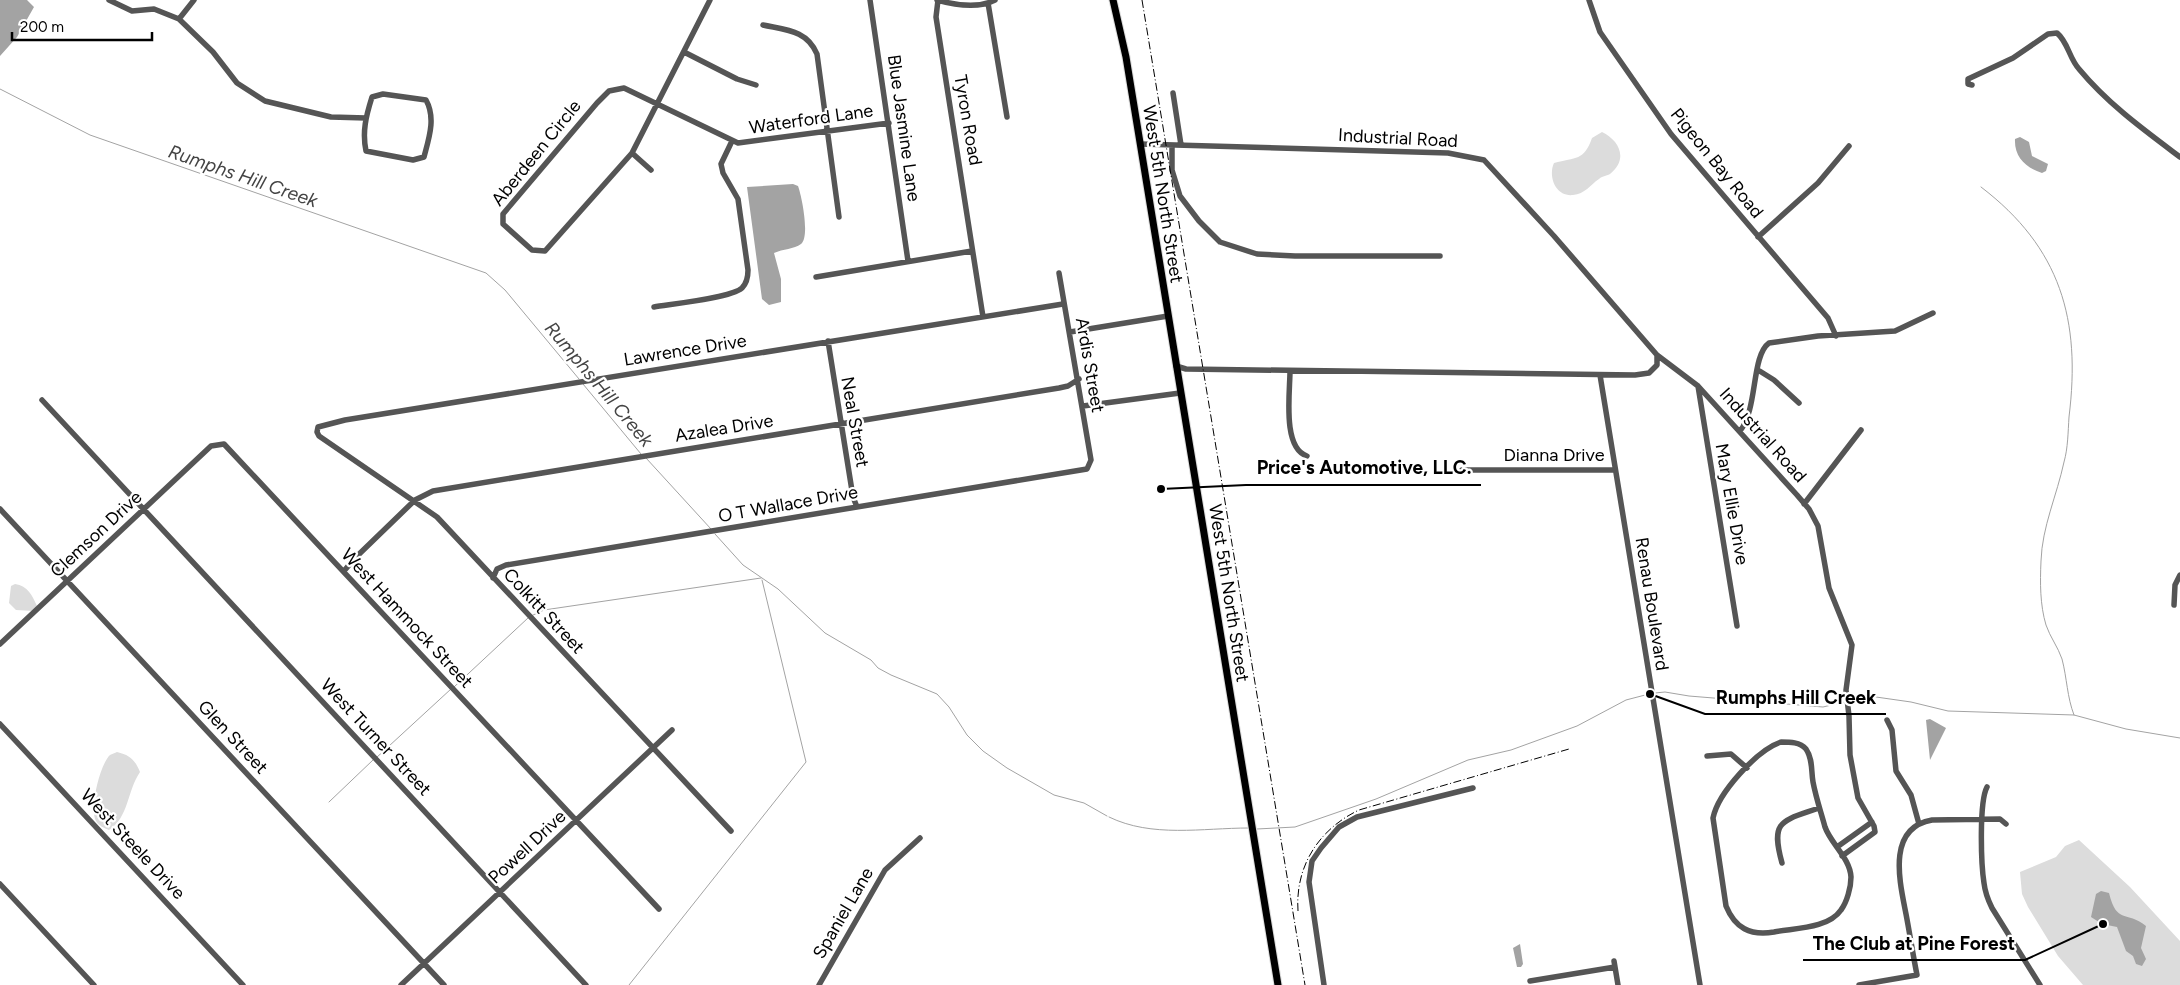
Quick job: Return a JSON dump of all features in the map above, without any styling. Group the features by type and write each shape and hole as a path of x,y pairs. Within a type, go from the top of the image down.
{"main road":[{"name":"West 5th North Street","path":"1113,0 1126,57 1278,985"}],"street":[{"path":"109,0 132,11 154,9 179,19 213,52 237,82 265,101 331,117 366,118"},
{"path":"179,19 194,0"},
{"path":"657,104 710,0"},
{"name":"Blue Jasmine Lane","path":"870,0 908,261"},
{"path":"938,0 961,4 988,3 995,0"},
{"name":"Tyron Road","path":"938,0 936,17 953,137 962,172 983,317"},
{"name":"Pigeon Bay Road","path":"1589,0 1600,32 1671,134 1831,322 1836,336"},
{"path":"988,3 1007,117"},
{"path":"763,25 802,34 814,47 817,54 840,217"},
{"path":"1972,85 1968,84 1968,79 2014,58 2048,34 2057,33 2062,38 2077,68 2120,112 2180,157"},
{"path":"684,52 737,79 756,85"},
{"name":"Aberdeen Circle","path":"624,88 657,104 632,153 545,252 532,250 503,224 502,214 609,91 624,88"},
{"path":"1173,93 1181,145"},
{"path":"384,94 426,100 431,110 430,135 424,156 413,160 366,151 363,139 366,118 372,97 384,94"},
{"name":"Waterford Lane","path":"657,104 732,141 743,143 889,123"},
{"path":"654,307 729,294 743,287 748,270 738,199 723,173 722,164 732,141"},
{"name":"Industrial Road","path":"1140,144 1448,153 1484,160 1554,236 1657,356 1684,373 1740,431 1804,504 1818,526 1829,588 1852,645 1846,690 1850,755 1858,798 1872,822"},
{"path":"1172,146 1172,170 1180,196 1199,222 1220,242 1257,254 1295,256 1440,256"},
{"path":"1758,237 1818,183 1849,146"},
{"path":"632,153 651,170"},
{"path":"816,277 972,248"},
{"name":"Ardis Street","path":"1059,272 1063,289 1063,304 1083,406 1090,464"},
{"name":"Lawrence Drive","path":"317,432 320,425 345,420 1063,304"},
{"path":"1740,431 1750,414 1762,351 1769,343 1894,331 1933,313"},
{"path":"1070,332 1168,316"},
{"name":"Neal Street","path":"828,341 853,497 857,507"},
{"path":"1176,366 1186,369 1600,375 1649,373 1657,365 1657,356"},
{"path":"1758,370 1774,380 1799,403"},
{"path":"1290,371 1289,422 1296,449 1307,456"},
{"name":"Renau Boulevard","path":"1600,375 1700,985"},
{"name":"Azalea Drive","path":"344,572 354,559 415,500 426,493 440,489 1058,388 1068,386 1078,379"},
{"name":"Mary Ellie Drive","path":"1698,386 1737,626"},
{"path":"1083,406 1180,393"},
{"name":"West Turner Street","path":"42,400 586,985"},
{"path":"1804,504 1861,430"},
{"name":"Colkitt Street","path":"317,432 437,517 731,832"},
{"name":"West Hammock Street","path":"211,446 224,444 230,450 576,822 659,908"},
{"name":"Clemson Drive","path":"0,644 211,446"},
{"name":"O T Wallace Drive","path":"493,578 497,569 506,565 1076,472 1087,469 1090,464"},
{"name":"Dianna Drive","path":"1462,470 1615,470"},
{"name":"Glen Street","path":"0,509 444,985"},
{"path":"2174,605 2174,585 2180,575"},
{"path":"1886,720 1892,730 1896,771 1911,795 1919,824"},
{"name":"West Steele Drive","path":"0,724 243,985"},
{"name":"Powell Drive","path":"401,985 653,750 672,730"},
{"path":"1792,742 1804,747 1810,756 1819,808 1828,836 1837,847 1851,876 1849,889 1841,910 1828,921 1769,932 1751,932 1739,927 1731,917 1726,906 1713,818 1716,806 1721,798 1747,768 1770,746 1792,742"},
{"path":"1706,756 1731,754 1747,768"},
{"path":"1987,787 1983,794 1982,819 1986,895 1992,908 2040,985"},
{"path":"1324,985 1309,882 1312,861 1339,827 1357,817 1473,788"},
{"path":"1782,864 1776,843 1781,826 1787,819 1819,808"},
{"path":"1859,985 1917,975 1898,870 1901,849 1905,839 1919,824 1932,820 2000,819 2006,824"},
{"path":"1837,847 1872,822"},
{"path":"1842,856 1873,834 1872,822"},
{"name":"Spaniel Lane","path":"819,985 885,870 920,838"},
{"path":"0,884 94,985"},
{"path":"1530,981 1615,964 1618,985"}],"shaded area":[{"path":"0,0 27,0 34,7 17,37 0,56"},
{"path":"1602,132 1613,140 1620,150 1619,162 1616,168 1581,193 1567,195 1562,193 1557,189 1553,179 1552,168 1554,163 1578,157 1586,151 1592,138"},
{"path":"2020,137 2029,142 2032,156 2048,164 2046,171 2042,173 2036,171 2022,161 2015,145 2015,139"},
{"path":"793,184 798,186 803,207 804,240 798,246 774,253 781,279 781,302 769,305 762,299 747,187"},
{"path":"15,584 26,589 31,595 37,606 34,611 16,610 9,603 11,586"},
{"path":"1930,719 1946,728 1930,760 1926,720"},
{"path":"117,752 132,759 140,772 124,811 116,825 109,830 100,826 96,821 94,815 95,797 99,777 106,760 110,755"},
{"path":"2079,840 2130,887 2180,941 2180,985 2083,985 2058,956 2022,894 2020,872 2056,857 2065,846"},
{"path":"2101,891 2109,893 2115,909 2119,913 2146,926 2141,948 2146,959 2142,966 2136,964 2133,956 2126,951 2117,927 2102,924 2091,917 2096,894"},
{"path":"1520,944 1523,964 1521,967 1517,967 1513,948"}],"waterway":[{"name":"Rumphs Hill Creek","path":"0,89 90,135 486,273 505,290 579,379"},
{"path":"1981,187 2008,210 2030,235 2047,261 2060,288 2068,318 2072,349 2072,382 2067,446 2044,536 2041,586 2044,617 2062,659 2074,715"},
{"name":"Rumphs Hill Creek","path":"583,384 641,454"},
{"name":"Rumphs Hill Creek","path":"646,458 711,529"},
{"name":"Rumphs Hill Creek","path":"715,534 743,565 778,589 825,633 871,660 878,668 937,694 949,707 967,735 983,751 1007,768 1054,795 1084,803 1107,816"},
{"path":"531,616 544,610 761,578"},
{"path":"629,985 806,762 762,580"},
{"path":"454,687 528,618"},
{"path":"376,758 451,689"},
{"name":"Rumphs Hill Creek","path":"1655,693 1665,692 1689,696 1823,707 1844,702"},
{"name":"Rumphs Hill Creek","path":"1257,829 1295,827 1376,799 1468,760 1511,750 1577,726 1626,700 1649,694"},
{"name":"Rumphs Hill Creek","path":"1851,700 1869,696 1911,702 1948,711 2074,715 2126,729 2180,738"},
{"path":"329,802 373,760"},
{"name":"Rumphs Hill Creek","path":"1109,817 1125,824 1160,830 1249,828"}],"railway":[{"path":"1142,0 1305,985"},
{"path":"1298,911 1298,895 1305,864 1321,838 1345,818 1359,810 1569,749"}],"place":[{"name":"Price's Automotive, LLC.","path":"1161,489"},
{"name":"Rumphs Hill Creek","path":"1650,694"},
{"name":"The Club at Pine Forest","path":"2103,924"}]}
